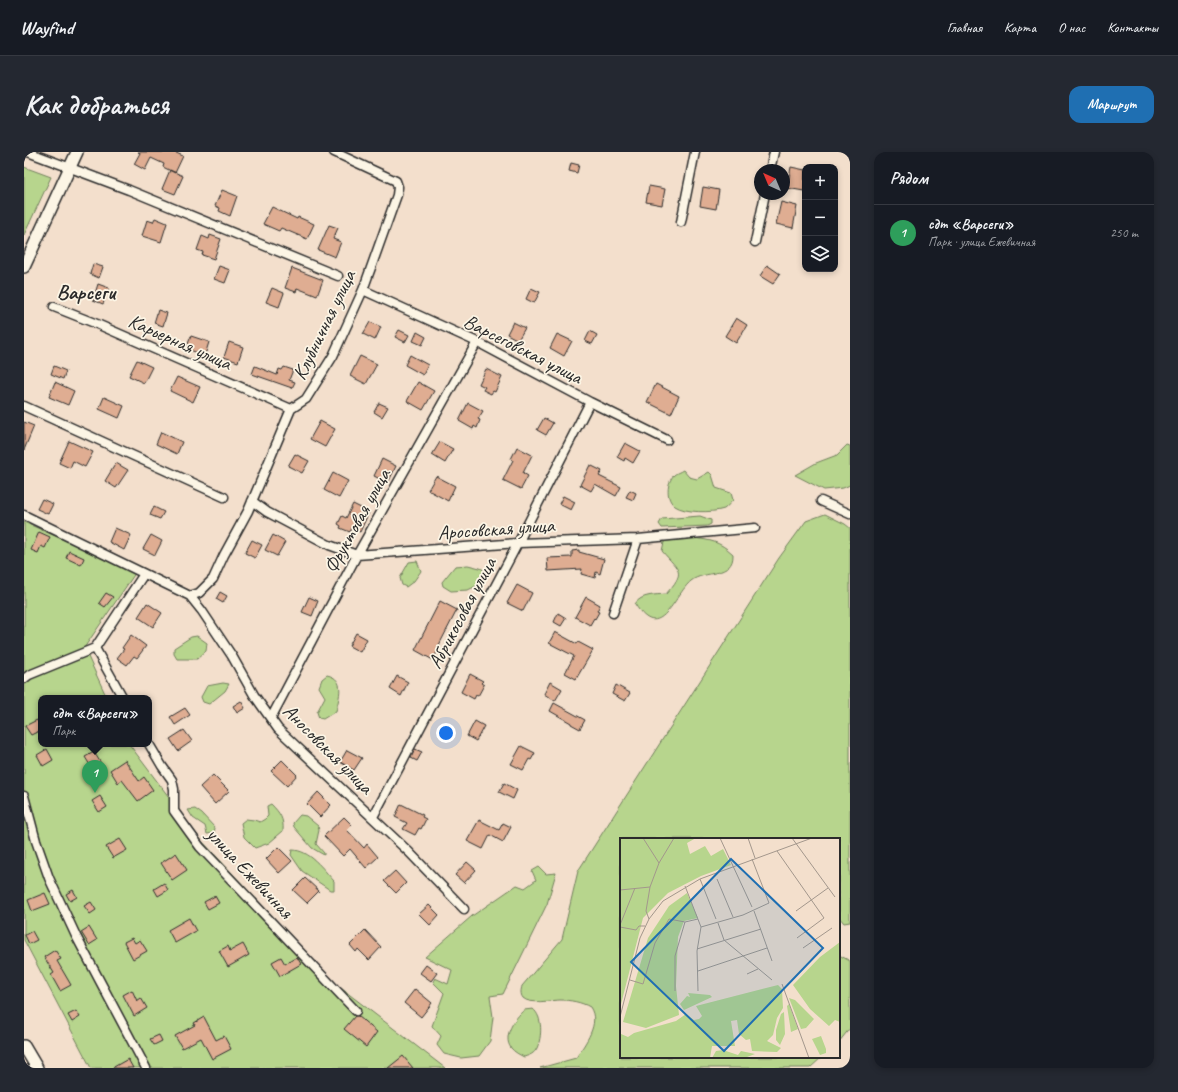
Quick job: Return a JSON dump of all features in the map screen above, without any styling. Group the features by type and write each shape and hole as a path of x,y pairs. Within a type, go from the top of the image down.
{"main road":[{"path":"24,266 77,152"},
{"path":"24,1046 37,1068"}],"street":[{"path":"28,152 70,167 338,276"},
{"name":"Клубничная улица","path":"291,409 306,399 332,356 363,290 397,195 398,187 396,181 334,152"},
{"path":"681,222 695,152"},
{"path":"771,164 774,152"},
{"path":"755,242 764,200"},
{"name":"Варсеговская улица","path":"363,290 477,342 590,402 667,440"},
{"name":"Карьерная улица","path":"54,307 97,324 291,409"},
{"name":"Фруктовая улица","path":"271,718 357,555 477,342"},
{"name":"Абрикосовая улица","path":"372,817 518,543 590,402"},
{"path":"24,406 224,497"},
{"path":"24,515 190,596 199,593 213,579 252,501 291,409"},
{"name":"Аросовская улица","path":"252,501 268,512 329,545 357,555 518,543 638,539 755,528"},
{"path":"821,501 850,514"},
{"path":"613,614 638,539"},
{"path":"24,679 30,675 95,648 144,574"},
{"name":"Аносовская улица","path":"190,596 202,611 232,656 254,695 284,734 410,852 464,909"},
{"path":"95,648 121,695"},
{"name":"улица Ежевичная","path":"151,747 172,780 174,789 174,811 200,847 356,1011"},
{"path":"24,796 36,841 49,878 76,936 146,1068"}],"green space":[{"path":"24,167 51,177 24,235"},
{"path":"847,445 850,446 850,485 843,488 824,490 795,475 816,463 837,455"},
{"path":"683,470 689,477 697,479 709,472 712,475 716,488 731,493 733,500 724,509 713,511 699,512 685,510 675,506 668,495 668,490 674,475"},
{"path":"825,514 850,528 850,922 844,923 840,918 840,838 620,838 620,1058 821,1058 810,1068 540,1068 576,1058 593,1027 593,1013 587,1005 575,1002 564,1000 541,1002 526,1000 521,994 522,986 562,939 578,871 779,558 806,521"},
{"path":"700,516 711,520 711,524 707,526 662,528 659,524 662,519"},
{"path":"24,522 136,572 84,648 106,695 38,695 38,747 131,747 202,841 337,985 445,1068 91,1068 24,940"},
{"path":"692,538 709,541 723,546 733,554 732,562 729,567 724,570 691,581 666,613 659,618 652,620 644,615 635,604 641,598 666,594 676,581 678,572 662,551 664,542"},
{"path":"417,561 421,571 414,581 406,587 402,585 400,578 409,562"},
{"path":"468,565 486,571 486,577 478,585 468,590 451,591 443,586 442,582 455,566"},
{"path":"197,636 207,643 206,651 197,659 177,659 174,654 174,648 191,637"},
{"path":"327,675 337,680 340,689 336,711 323,719 319,718 317,712 325,697 319,687 322,679"},
{"path":"223,683 229,684 225,691 209,704 203,702 201,697 207,686"},
{"path":"271,804 281,816 283,831 269,843 255,848 244,837 241,823 246,819 260,822 265,819 268,816 267,806"},
{"path":"195,809 215,828 214,833 207,834 205,826 193,818 188,810"},
{"path":"300,815 306,816 318,826 319,830 316,844 324,855 312,848 294,827 293,823"},
{"path":"292,850 305,853 316,861 334,881 334,890 330,890 302,871 291,855"},
{"path":"539,867 546,874 556,873 547,904 503,994 490,996 493,1017 490,1041 479,1056 461,1058 444,1054 437,1045 441,1036 432,1026 444,993 433,982 435,978 448,984 452,970 425,957 472,916 517,885 525,888 536,880 532,871"},
{"path":"840,956 850,961 850,1028 840,1041"},
{"path":"533,1009 539,1017 541,1033 535,1052 524,1057 511,1048 508,1038 511,1028 520,1013 524,1010"}],"building":[{"path":"138,152 174,152 183,156 175,173 163,167 164,164 151,158 145,170 134,164 140,153"},
{"path":"571,163 579,165 577,173 569,171"},
{"path":"791,167 802,169 802,191 790,189"},
{"path":"170,170 183,176 175,194 162,189"},
{"path":"649,186 665,189 662,205 646,202"},
{"path":"703,187 719,190 716,209 700,206"},
{"path":"222,190 237,196 230,216 219,211 220,208 215,206"},
{"path":"781,202 797,206 793,228 776,224"},
{"path":"272,207 297,219 298,217 314,224 307,239 281,228 279,231 263,224"},
{"path":"155,218 167,223 161,242 142,236 147,220 153,222"},
{"path":"329,225 338,228 333,239 341,242 335,257 318,250"},
{"path":"210,235 221,239 214,259 202,255 203,252 197,250 202,236 209,239"},
{"path":"93,264 103,267 99,278 90,274"},
{"path":"767,265 780,274 773,284 760,276"},
{"path":"219,266 230,270 225,283 214,279"},
{"path":"292,268 323,280 317,296 297,288 296,292 285,288"},
{"path":"98,284 109,288 103,304 93,300"},
{"path":"272,288 284,293 279,307 266,302"},
{"path":"531,288 540,292 534,303 526,299"},
{"path":"158,310 167,313 163,326 154,323"},
{"path":"736,318 747,325 736,343 725,336"},
{"path":"370,322 381,327 375,340 363,334"},
{"path":"513,322 525,328 518,340 507,334"},
{"path":"399,330 409,335 405,342 395,337"},
{"path":"590,331 597,335 592,344 585,341"},
{"path":"417,332 426,337 422,345 413,341"},
{"path":"557,334 572,341 564,356 550,348"},
{"path":"191,336 209,342 205,355 186,349"},
{"path":"229,342 243,347 238,362 224,357"},
{"path":"410,355 428,365 423,375 405,365"},
{"path":"360,356 377,364 366,384 350,376"},
{"path":"137,360 152,367 144,383 129,376"},
{"path":"54,366 66,371 63,379 51,374"},
{"path":"255,366 277,375 279,369 282,370 284,367 293,370 289,380 295,382 292,388 252,374"},
{"path":"486,369 502,377 495,392 493,391 491,394 483,390 485,387 479,384"},
{"path":"177,377 200,387 193,402 170,391"},
{"path":"55,382 74,391 68,405 49,397"},
{"path":"418,382 434,391 423,410 407,401"},
{"path":"656,384 679,396 671,414 647,402"},
{"path":"104,397 124,406 119,418 99,409"},
{"path":"379,403 388,407 382,417 374,412"},
{"path":"468,403 483,411 478,419 480,420 477,428 474,426 473,429 459,421"},
{"path":"544,418 553,423 546,435 537,430"},
{"path":"320,421 335,429 325,447 310,439"},
{"path":"24,422 34,426 24,450"},
{"path":"161,432 182,442 177,454 156,444"},
{"path":"69,441 93,452 85,467 73,461 70,468 59,463"},
{"path":"440,442 453,449 445,463 432,455"},
{"path":"625,443 640,451 633,463 625,458 624,461 617,457"},
{"path":"517,447 532,455 523,473 528,476 521,489 503,480 513,460 511,459"},
{"path":"295,454 309,461 302,473 288,466"},
{"path":"382,459 396,466 388,483 374,476"},
{"path":"116,463 128,470 116,488 105,481"},
{"path":"590,465 602,471 599,476 621,487 616,496 595,484 591,491 580,485"},
{"path":"333,473 348,481 339,498 324,490"},
{"path":"436,476 455,486 448,501 428,490"},
{"path":"630,490 636,493 633,500 626,497"},
{"path":"563,496 575,502 571,510 559,504"},
{"path":"42,499 53,504 48,514 37,509"},
{"path":"353,504 369,512 360,532 352,528 350,532 340,528 341,526 338,524 342,516 346,518"},
{"path":"154,507 164,512 160,519 150,515"},
{"path":"115,528 131,535 124,550 109,542"},
{"path":"39,532 50,537 45,548 41,546 38,553 31,550"},
{"path":"151,535 162,541 155,555 143,549"},
{"path":"273,535 285,542 277,556 265,550"},
{"path":"252,540 262,545 255,558 245,553"},
{"path":"579,550 579,552 604,559 600,574 596,572 595,578 581,574 582,569 548,571 547,558 572,557 572,551"},
{"path":"69,551 84,558 81,565 66,558"},
{"path":"517,585 532,593 523,611 507,603"},
{"path":"220,592 227,596 223,603 216,599"},
{"path":"106,593 113,597 105,607 99,603"},
{"path":"309,597 318,601 312,616 302,612"},
{"path":"586,597 600,605 597,611 599,612 590,625 575,617"},
{"path":"440,601 457,610 433,660 415,650"},
{"path":"147,603 162,613 153,627 138,617"},
{"path":"558,613 566,618 561,626 554,622"},
{"path":"555,632 577,644 578,642 593,650 576,679 565,673 574,656 549,643"},
{"path":"356,633 367,639 360,652 349,646"},
{"path":"131,635 146,646 137,658 134,656 127,665 117,658 124,649 122,648"},
{"path":"470,674 483,681 481,683 484,685 478,696 476,695 474,699 461,692"},
{"path":"397,676 408,682 401,696 390,689"},
{"path":"550,682 562,689 555,701 544,694"},
{"path":"616,685 630,693 625,701 612,694"},
{"path":"241,701 245,708 237,713 233,706"},
{"path":"554,703 585,720 580,729 550,711"},
{"path":"185,708 190,715 175,725 170,717"},
{"path":"37,720 38,732 31,735 25,726"},
{"path":"475,721 484,726 476,741 467,736"},
{"path":"184,730 192,741 178,751 170,739"},
{"path":"521,746 535,753 531,760 529,759 523,770 511,764"},
{"path":"47,749 53,760 43,766 37,755"},
{"path":"415,749 422,752 417,761 411,758"},
{"path":"347,750 362,758 354,770 340,762"},
{"path":"94,752 102,765 93,770 85,757"},
{"path":"125,760 139,781 144,777 153,790 138,801 122,780 118,783 110,770"},
{"path":"282,760 297,775 287,786 271,771"},
{"path":"213,775 229,791 215,804 200,787"},
{"path":"504,783 517,790 513,799 499,792"},
{"path":"318,792 331,805 320,817 307,804"},
{"path":"100,796 107,807 99,812 92,801"},
{"path":"401,804 423,815 422,817 426,819 421,829 419,828 415,835 403,829 407,823 395,817"},
{"path":"344,817 352,825 347,830 364,848 367,844 378,857 366,868 350,849 343,856 324,836"},
{"path":"479,820 499,830 503,823 511,827 503,842 490,835 483,849 467,841"},
{"path":"120,839 127,850 113,858 106,847"},
{"path":"278,847 292,861 279,873 266,859"},
{"path":"176,853 187,870 172,880 161,863"},
{"path":"467,862 476,870 464,883 455,875"},
{"path":"395,871 406,883 396,893 384,881"},
{"path":"305,878 319,891 307,903 293,890"},
{"path":"164,883 168,890 158,896 154,889"},
{"path":"73,890 77,897 70,901 66,894"},
{"path":"45,893 50,904 32,911 28,900"},
{"path":"215,896 219,903 208,909 204,902"},
{"path":"91,902 96,910 90,914 84,906"},
{"path":"429,905 439,915 430,925 419,914"},
{"path":"189,918 196,931 175,943 168,930"},
{"path":"89,927 97,940 89,945 81,932"},
{"path":"365,930 381,947 369,960 358,949 356,952 350,945"},
{"path":"32,931 37,940 29,944 25,935"},
{"path":"132,938 135,943 140,940 147,951 133,959 124,942"},
{"path":"243,944 249,955 228,967 219,951 228,946 230,951"},
{"path":"55,950 61,959 57,961 71,985 60,991 51,975 54,973 44,957"},
{"path":"281,957 285,964 297,957 301,964 280,976 272,962"},
{"path":"426,965 437,973 431,981 420,973"},
{"path":"415,989 432,1003 421,1017 404,1003"},
{"path":"132,990 137,1001 141,998 147,1008 134,1016 123,995"},
{"path":"76,1011 80,1017 72,1022 68,1015"},
{"path":"355,1016 358,1016 377,1032 366,1047 344,1029"},
{"path":"204,1017 216,1040 224,1036 231,1049 212,1059 201,1038 182,1048 175,1036 195,1025 194,1023"},
{"path":"159,1035 162,1041 154,1045 150,1039"},
{"path":"403,1056 413,1068 388,1068"},
{"path":"128,1059 133,1068 112,1068"}],"place":[{"name":"сдт «Варсеги»","path":"95,793"}],"district":[{"name":"Варсеги","path":"86,292"}]}
